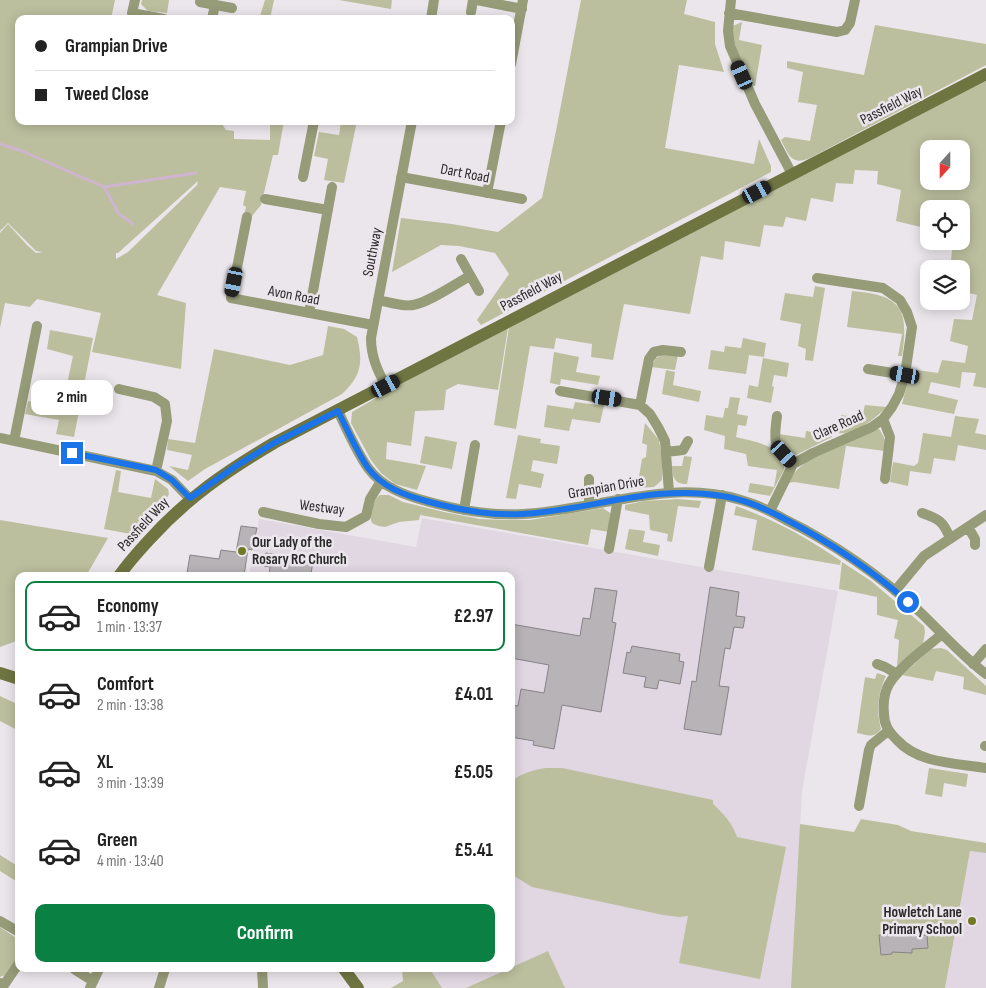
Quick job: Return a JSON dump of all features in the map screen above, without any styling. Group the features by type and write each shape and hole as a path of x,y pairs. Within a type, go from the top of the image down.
{"street":[{"path":"135,0 132,13 143,15"},
{"path":"432,15 434,0"},
{"path":"471,12 473,0"},
{"path":"477,0 523,4 515,44"},
{"path":"731,0 729,13 730,46 755,104 792,174"},
{"path":"729,13 837,32 845,30 850,23 855,0"},
{"path":"200,2 232,8"},
{"path":"213,15 215,5"},
{"name":"Passfield Way","path":"122,572 127,564 190,498 236,466 274,443 986,74"},
{"path":"303,177 313,125"},
{"name":"Southway","path":"386,386 371,352 371,338 411,125"},
{"path":"487,193 499,125"},
{"name":"Dart Road","path":"401,176 522,199"},
{"path":"310,313 332,187"},
{"path":"265,199 328,210"},
{"name":"Avon Road","path":"247,217 231,298 373,324"},
{"path":"461,259 479,291"},
{"path":"378,300 401,305 413,305 423,302 470,276"},
{"name":"Clare Road","path":"793,464 872,427 883,419 899,394 905,375 912,327 907,312 900,300 884,288 865,281 817,278"},
{"path":"14,441 37,326"},
{"path":"640,405 649,359 654,352 663,350 680,352"},
{"path":"868,369 905,375"},
{"path":"119,389 154,397 165,404 167,421 156,470"},
{"path":"560,391 631,402 640,405 650,414 665,441 669,492"},
{"name":"Grampian Drive","path":"338,411 368,468 381,481 406,495 464,510 494,515 524,514 669,492 696,493 742,500 808,530 870,570 986,674"},
{"path":"770,512 793,464 776,445 774,435 777,416"},
{"path":"883,419 890,437 885,479"},
{"path":"0,438 156,470 172,480 190,498"},
{"path":"666,452 683,450 688,441"},
{"path":"464,510 475,445"},
{"path":"589,479 590,505"},
{"name":"Westway","path":"263,512 319,524 346,527 366,516 370,499 381,481"},
{"path":"709,567 722,496"},
{"path":"610,549 618,500"},
{"path":"922,513 938,518 945,526 950,538"},
{"path":"895,591 924,556 986,514"},
{"path":"968,527 975,545"},
{"path":"942,634 896,674 888,685 884,699 884,720 888,731 905,749 915,754 927,759 986,768"},
{"path":"973,664 986,649"},
{"path":"877,664 896,674"},
{"path":"859,806 871,745 888,731"},
{"path":"0,921 15,930"},
{"path":"0,983 4,985 15,969"},
{"path":"77,972 91,984 97,972"},
{"path":"159,988 164,972"},
{"path":"262,972 263,988"},
{"path":"346,972 358,988"}],"shaded area":[{"path":"422,518 838,591 802,791 791,988 442,988 432,972 515,972 515,572 250,572 259,519 416,547"},
{"name":"Howletch Lane Primary School","path":"970,851 986,853 986,988 945,988"}],"green space":[{"path":"0,0 115,0 112,15 15,15 15,125 223,125 226,130 234,131 234,139 270,140 270,125 283,125 278,155 273,155 261,205 252,216 244,215 246,207 243,205 246,191 220,187 157,295 186,303 181,369 92,352 101,313 37,299 30,307 5,303 0,328 0,233 8,224 36,253 43,252 36,251 8,223 0,231","holes":["198,181 197,185 128,252 116,259 116,253"]},
{"path":"142,0 169,0 167,13 148,11 141,4"},
{"path":"265,0 274,0 271,15 260,15"},
{"path":"339,0 392,0 391,9"},
{"path":"581,0 687,0 684,14 715,22 715,44 724,72 679,65 665,148 754,164 759,139 771,166 771,172 481,325 477,320 509,274 495,253 459,246 441,245 392,272 401,218 498,232 542,198"},
{"path":"742,22 739,40 762,45 755,86 753,86 741,65 734,42 733,26"},
{"path":"875,25 986,44 986,65 810,158 799,161 791,158 781,140 785,137 810,141 817,105 798,102 803,72 787,68 787,61 864,75"},
{"path":"986,78 986,388 973,386 976,373 962,372 960,388 931,382 928,393 958,400 954,414 902,404 911,369 938,373 942,360 965,363 968,346 950,341 954,319 972,320 977,295 970,293 970,260 951,260 952,250 970,250 970,200 920,200 920,227 896,221 901,190 877,184 878,171 855,170 853,184 836,183 833,202 811,198 806,221 786,217 783,227 764,225 760,247 725,241 723,260 701,256 690,314 624,304 613,360 591,357 592,344 556,338 554,349 530,346 516,429 494,425 509,327"},
{"path":"340,125 356,125 344,183 324,180 328,159 314,156 319,132 339,135"},
{"path":"815,286 825,288 813,361 805,360 806,349 798,346 801,324 780,320 785,293 813,297"},
{"path":"852,291 882,296 892,301 898,307 904,327 902,356 898,356 902,334 847,327"},
{"path":"328,326 344,329 357,337 359,346 360,361 357,374 354,381 342,394 205,469 188,481 169,466 188,470 192,455 167,450 168,439 195,443 214,349 290,365 323,355"},
{"path":"508,328 498,390 458,384 446,390 444,410 415,411 411,446 387,442 386,459 426,466 417,490 395,484 381,473 371,460 351,423 352,412 393,388"},
{"path":"50,330 93,338 74,437 56,434 59,420 25,414 28,401 62,407 73,356 47,349"},
{"path":"743,338 766,343 764,357 749,355 746,374 708,369 711,350 724,352 725,346 741,348"},
{"path":"554,352 579,357 576,372 600,376 598,385 561,379 560,385 550,383"},
{"path":"662,355 678,355 675,370 651,367 656,358"},
{"path":"763,358 789,363 787,377 774,375 771,403 747,398 749,385 758,387"},
{"path":"666,370 675,372 673,385 701,391 699,402 662,394"},
{"path":"730,397 740,398 737,414 748,416 746,426 738,425 736,437 759,443 775,450 784,462 784,470 770,496 748,492 750,483 774,487 777,470 748,466 746,454 724,449 725,436 704,430 706,415 723,418 725,408 728,408"},
{"path":"575,402 598,405 603,402 604,406 600,423 572,419 569,431 544,427 547,405 573,409"},
{"path":"865,405 886,407 871,421 857,429 851,432 838,433 841,415 862,418"},
{"path":"955,416 979,419 975,433 986,435 986,450 958,445 955,461 934,458 931,474 910,471 908,486 890,482 893,462 914,466 918,463 923,433 951,437"},
{"path":"645,423 659,440 662,458 662,480 654,487 637,488 642,459 646,457 647,445 642,443"},
{"path":"874,429 879,429 883,435 885,451 846,446 839,489 794,482 787,483 814,456"},
{"path":"806,431 832,435 832,437 796,455 785,447 779,434 805,438"},
{"path":"518,435 541,439 540,443 560,446 557,464 533,460 531,471 544,474 541,488 519,484 516,499 506,498"},
{"path":"425,436 457,442 452,469 420,463"},
{"path":"684,456 692,457 687,484 679,483 675,480 672,470 672,466 682,466"},
{"path":"116,470 121,471 118,492 151,498 155,479 168,489 169,494 163,506 136,535 104,529"},
{"path":"380,495 389,495 403,502 480,519 530,520 603,508 610,513 609,532 591,529 588,545 420,515 419,520 399,522 386,527 372,523 370,515 372,504"},
{"path":"678,499 701,501 699,508 678,506 672,542 667,541 668,534 650,530 649,515 625,510 625,505 644,501"},
{"path":"736,506 777,523 803,537 841,561 840,565 752,550 757,520 734,515"},
{"path":"0,520 108,538 88,572 15,572 15,641 0,647"},
{"path":"629,529 645,531 643,542 660,545 658,556 625,549"},
{"path":"842,562 871,581 924,626 923,644 897,667 899,640 894,638 898,620 877,615 877,597 839,589"},
{"path":"941,648 947,650 986,686 986,695 963,689 964,677 936,671 933,681 902,675 931,649"},
{"path":"877,673 886,676 879,702 881,729 873,735 857,733 865,677 875,679"},
{"path":"0,696 15,703 15,729 0,721"},
{"path":"562,768 713,800 713,804 733,827 737,837 786,847 760,979 679,963 688,916 663,915 532,887 515,876 515,779 527,772"},
{"path":"929,768 968,774 966,787 944,783 942,797 925,794"},
{"path":"861,819 898,825 911,831 986,843 986,853 970,851 945,988 791,988 800,824 854,832"},
{"path":"0,855 15,864 15,880 0,871"},
{"path":"0,927 15,937 15,961 5,975 0,977"},
{"path":"548,951 565,988 466,988 501,972 515,972 515,966"},
{"path":"402,972 432,972 442,988 391,988 403,981"}],"building":[{"name":"Our Lady of the Rosary RC Church","path":"241,526 257,528 252,550 248,549 245,572 187,572 190,555 219,559 221,550 236,552"},
{"path":"266,553 313,561 311,572 269,572 270,567 264,566"},
{"path":"710,587 739,592 736,616 745,617 743,628 734,627 730,649 725,648 719,686 729,687 721,735 684,729 692,681 696,682"},
{"path":"595,588 617,591 612,622 616,623 601,712 562,705 554,749 533,745 534,741 515,738 515,706 518,706 521,689 544,693 549,665 515,659 515,625 580,636 583,618 590,619"},
{"path":"632,646 680,654 679,661 684,662 680,684 659,680 657,689 644,687 646,677 623,673 627,652 630,653"},
{"path":"911,933 911,936 927,935 928,948 912,949 912,953 892,952 892,954 881,955 879,935"}],"waterway":[{"path":"0,144 22,151 104,187 196,173"},
{"path":"104,187 119,214 133,224"}],"place":[{"name":"Our Lady of the Rosary RC Church","path":"242,551"},
{"name":"Howletch Lane Primary School","path":"972,921"}],"route":[{"path":"72,453 156,470 172,480 190,498 236,466 274,443 338,411 368,468 381,481 406,495 436,504 494,515 549,512 669,492 696,493 742,500 808,530 870,570 908,602"}]}
